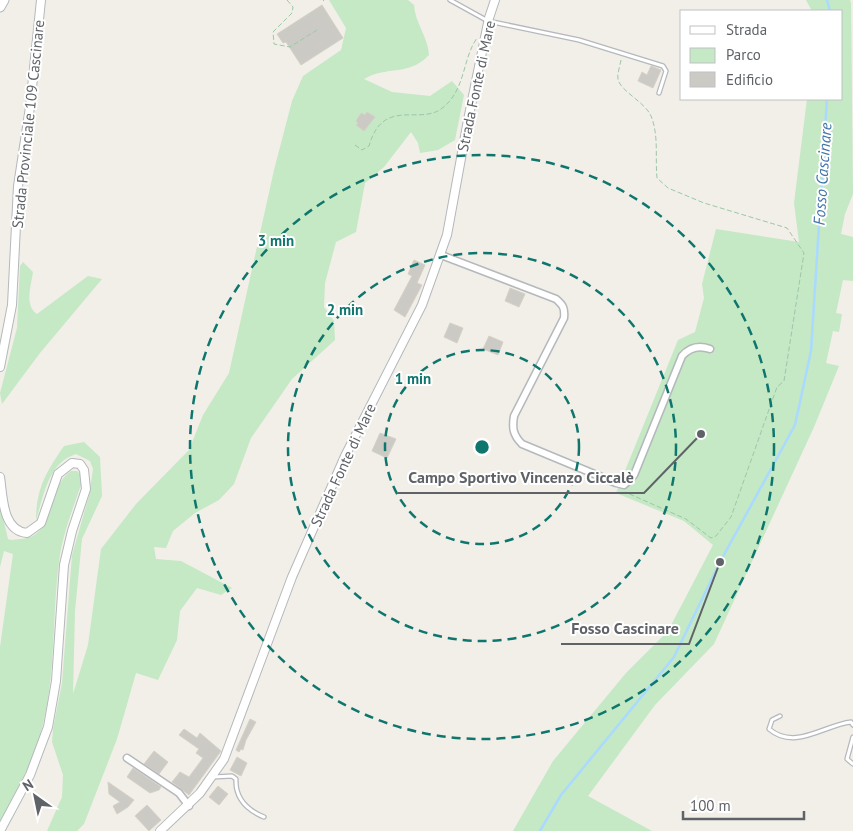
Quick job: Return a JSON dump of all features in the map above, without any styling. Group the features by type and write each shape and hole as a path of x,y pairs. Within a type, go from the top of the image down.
{"main road":[{"path":"0,7 4,0"}],"street":[{"name":"Strada Provinciale 109 Cascinare","path":"0,367 12,305 18,186 30,106 41,0"},
{"name":"Strada Fonte di Mare","path":"160,831 188,806 212,778 224,759 248,699 264,647 292,577 345,456 422,305 441,255 488,21 495,0"},
{"path":"441,255 562,304 565,310 564,318 514,416 512,426 515,437 522,444 616,484 624,485 634,475 682,356 693,348 701,346 710,349"},
{"path":"0,477 5,512 13,526 20,532 27,533 40,523 58,474 63,468 72,463 80,464 86,479 86,489 72,531 64,565 56,681 48,727 30,775 0,831"},
{"path":"127,758 179,793 188,806"}],"lane":[{"path":"450,0 488,21 579,40 662,66 666,71 659,93"},
{"path":"780,716 772,720 769,729 791,738 805,737 842,723 851,722 853,725"},
{"path":"853,737 847,758 853,764"},
{"path":"212,778 232,776 236,779 235,790 242,801 251,812 264,817"}],"path":[{"path":"288,0 293,7 292,13 273,32 274,44 290,47 317,30"},
{"path":"355,145 362,150 370,146 372,136 380,126 396,115 431,113 440,110 460,85 475,39 479,35 486,33"},
{"path":"616,484 622,491 686,519 711,538 720,532 731,517 777,386 784,381 804,253 787,228 704,203 668,188 657,178 656,134 651,116 642,102 620,85 618,78 622,52"}],"green space":[{"path":"329,0 408,0 414,5 429,55 421,62 406,69 381,72 364,79 392,92 430,96 452,81 464,95 455,140 438,150 420,153 418,143 411,132 384,167 365,183 356,232 336,242 325,283 324,307 334,321 335,340 292,379 251,438 234,484 219,500 195,513 173,531 166,548 154,547 156,559 181,561 232,588 221,595 197,588 180,611 177,640 158,680 136,673 117,739 84,824 77,831 47,831 62,797 63,775 52,742 53,729 62,683 72,555 89,496 93,469 90,461 76,454 67,458 59,465 49,481 36,520 36,509 43,481 64,446 84,442 100,457 102,496 82,539 75,611 73,694 88,645 101,549 136,504 189,450 203,415 229,373 274,170 292,101 303,76 341,50 346,28"},
{"path":"806,0 850,0 851,3 853,194 845,214 841,234 853,237 853,281 843,280 836,313 842,314 839,332 833,331 826,363 839,366 814,427 714,644 655,705 588,796 652,831 513,831 553,761 626,673 668,631 713,545 684,521 616,493 678,340 695,332 704,298 702,284 716,229 799,242 794,203 807,100 843,100 843,10 811,10"},
{"path":"23,262 33,272 29,300 37,314 88,276 102,279 40,353 2,404 0,393 17,328 20,266"},
{"path":"71,471 77,471 82,476 82,482 60,552 52,664 43,724 40,737 19,787 0,821 0,647 13,554 4,551 0,567 0,506 8,539 14,540 32,536 40,530 46,521 57,489"}],"building":[{"path":"322,5 343,38 301,65 286,42 283,43 277,34"},
{"path":"651,66 661,70 653,88 638,81 642,72 647,75"},
{"path":"367,112 375,117 364,131 356,125 358,123 356,121 361,113 365,115"},
{"path":"414,260 425,265 417,283 422,285 405,317 394,310 412,276 408,274"},
{"path":"510,288 525,294 519,307 505,301"},
{"path":"450,323 463,328 457,343 444,337"},
{"path":"489,336 503,342 498,355 483,349"},
{"path":"380,433 396,439 387,458 372,451"},
{"path":"250,719 256,722 243,750 241,749 239,752 236,750"},
{"path":"184,729 197,738 200,733 221,751 189,795 172,782 180,772 189,777 203,758 196,753 199,749 179,735"},
{"path":"154,751 168,762 159,774 144,764"},
{"path":"237,757 247,763 241,776 230,770"},
{"path":"133,768 161,787 159,790 150,793 127,777"},
{"path":"108,782 134,800 128,807 117,814 113,806 120,802 109,794"},
{"path":"218,786 228,794 219,805 209,797"},
{"path":"147,805 161,820 149,831 135,816"}],"waterway":[{"name":"Fosso Cascinare","path":"827,0 830,10"},
{"name":"Fosso Cascinare","path":"540,831 561,795 674,657 720,562 795,425 811,351 827,100"}],"place":[{"name":"Campo Sportivo Vincenzo Ciccalè","path":"701,434"},
{"name":"Fosso Cascinare","path":"720,562"}]}
